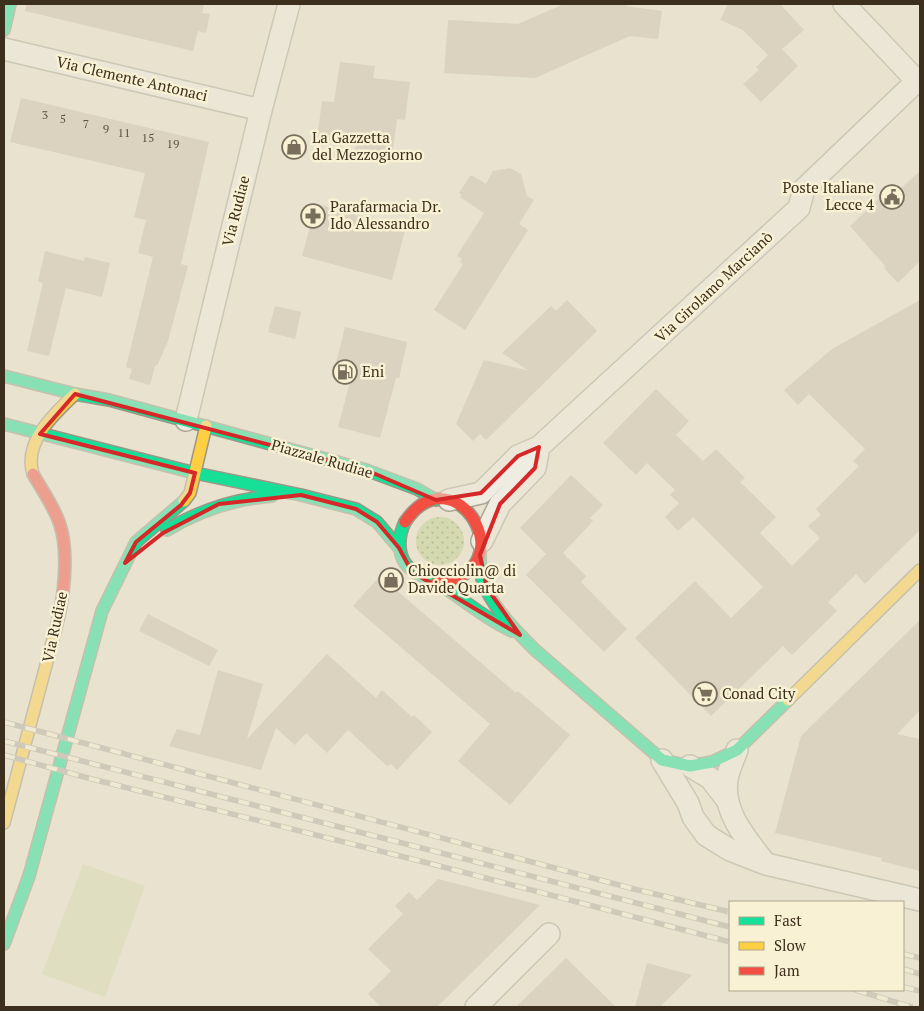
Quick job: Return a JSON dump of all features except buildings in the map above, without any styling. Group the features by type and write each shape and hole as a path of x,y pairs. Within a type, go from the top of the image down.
{"main road":[{"path":"4,30 10,4"},
{"name":"Piazzale Rudiae","path":"4,376 75,394 109,400 366,470 462,506 473,515 480,527 482,577 498,607 520,636 662,760"},
{"path":"40,434 55,413 75,394"},
{"name":"Piazzale Rudiae","path":"4,424 195,473 301,495 356,509 377,522 399,548 404,561 412,572 436,583 487,619 520,636"},
{"path":"4,944 29,876 102,612 136,542 181,505 190,493 206,426"},
{"name":"Via Rudiae","path":"4,823 63,604 64,542 60,524 32,472 31,454 40,434"},
{"path":"125,563 163,533 189,517 218,504 257,497 301,495"},
{"path":"399,548 400,531 407,516 420,505 443,500"},
{"path":"436,583 450,582 463,576 473,567 481,548"},
{"path":"662,760 690,766 712,762 737,750 920,570"}],"street":[{"name":"Via Rudiae","path":"186,420 261,110 289,4"},
{"path":"844,4 918,80"},
{"name":"Via Clemente Antonaci","path":"4,49 261,110"},
{"name":"Via Girolamo Marcianò","path":"443,500 481,493 518,456 539,446 799,208 804,189 918,80"},
{"path":"481,548 500,504 535,468 539,446"},
{"path":"727,800 726,780 737,750"},
{"path":"662,760 688,803 693,817 706,835 730,850 766,864 920,900"},
{"path":"690,766 710,778 727,800 736,822 748,841 766,864"},
{"path":"476,1007 549,934"}],"highlighted area":[{"path":"75,394 366,470 436,500 481,493 518,456 539,447 535,468 500,504 480,555 487,588 520,635 412,572 399,548 377,522 356,509 301,495 219,504 163,533 125,563 136,542 181,505 190,493 195,473 40,434"}],"green space":[{"path":"435,517 445,517 454,521 460,527 464,541 460,555 454,561 445,565 435,565 426,561 420,555 416,546 416,536 420,527 426,521"},
{"path":"83,864 145,886 105,997 42,974"}],"railway":[{"path":"4,722 634,889 729,912"},
{"path":"4,741 729,927"},
{"path":"4,755 729,942"},
{"path":"904,954 920,958"},
{"path":"904,969 920,974"},
{"path":"904,987 920,991"},
{"path":"859,991 911,1007"}],"traffic: fast":[{"path":"4,30 10,4"},
{"path":"4,376 75,394 109,400 366,470 417,489 436,500"},
{"path":"4,424 195,473 301,495 356,509 377,522 399,548"},
{"path":"167,530 204,511 230,503 272,496"},
{"path":"4,944 29,876 102,611 136,542 184,501"},
{"path":"405,522 400,537 400,548 405,563 417,574 435,582 493,621 512,631"},
{"path":"480,555 484,585 495,605 510,624 534,649 662,760 690,766 712,762 737,750 788,700"}],"traffic: slow":[{"path":"33,474 31,462 36,440 58,410 75,394"},
{"path":"184,501 190,493 206,426"},
{"path":"788,700 920,570"},
{"path":"4,823 57,624"}],"traffic: jam":[{"path":"33,474 55,512 63,536 65,574 57,624"},
{"path":"405,522 425,503 444,499 462,506 474,521 481,540 478,559 464,574 436,583"}],"place":[{"name":"La Gazzetta del Mezzogiorno","path":"294,147"},
{"name":"Poste Italiane Lecce 4","path":"892,197"},
{"name":"Parafarmacia Dr. Ido Alessandro","path":"313,216"},
{"name":"Eni","path":"345,372"},
{"name":"Chiocciolin@ di Davide Quarta","path":"391,580"},
{"name":"Conad City","path":"705,694"}]}
